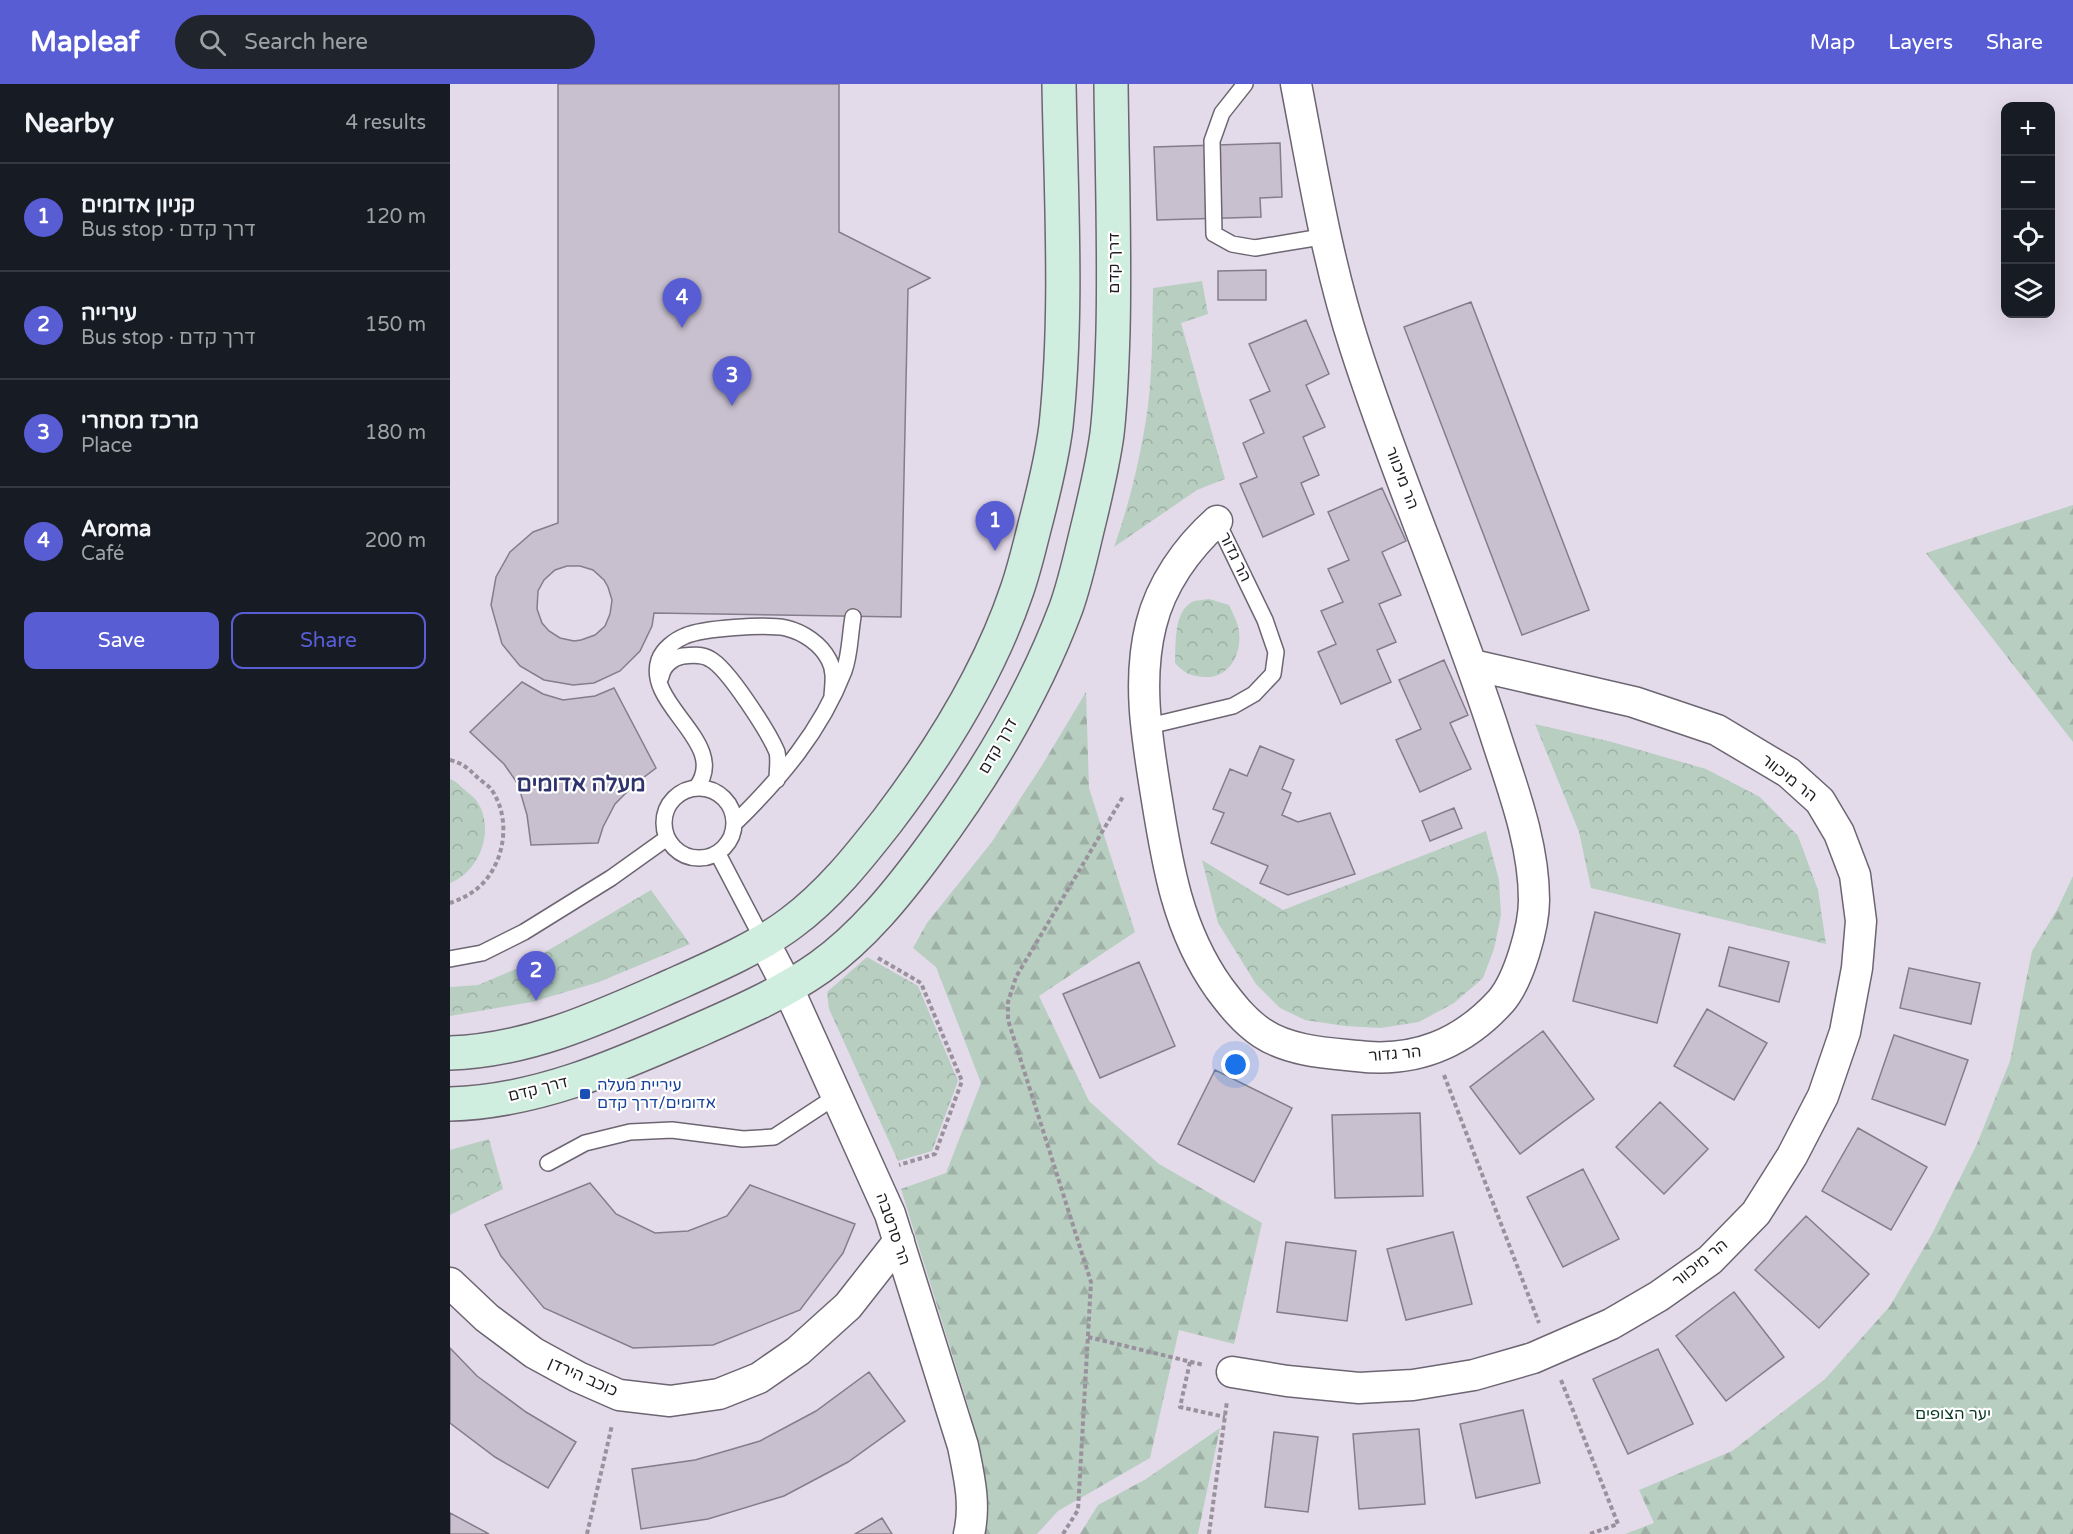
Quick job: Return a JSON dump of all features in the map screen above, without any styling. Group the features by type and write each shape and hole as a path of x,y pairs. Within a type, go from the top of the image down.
{"main road":[{"path":"450,1053 514,1044 564,1030 687,980 790,925 822,898 861,855 904,798 962,708 995,646 1018,589 1045,486 1055,428 1063,269 1059,84"},
{"name":"דרך קדם","path":"450,1104 524,1095 580,1079 636,1058 720,1021 820,967 900,889 982,775 1041,668 1067,605 1096,496 1107,434 1115,269 1111,84"},
{"path":"450,1112 496,1099"}],"street":[{"name":"הר מיכוור","path":"1232,1371 1287,1381 1359,1388 1413,1386 1474,1376 1533,1358 1611,1324 1659,1296 1710,1260 1756,1213 1792,1156 1823,1096 1845,1032 1857,968 1861,921 1855,875 1839,833 1820,801 1789,773 1717,730 1634,702 1473,665 1358,355 1333,266 1296,84"},
{"name":"הר גדור","path":"1217,521 1196,540 1170,577 1151,622 1144,670 1145,727 1166,858 1181,915 1203,965 1235,1010 1263,1034 1293,1047 1373,1058 1415,1055 1449,1044 1504,998 1517,971 1529,933 1534,902 1530,862 1520,809 1473,665"},
{"name":"הר סרטבה","path":"763,940 787,986 836,1097 873,1173 898,1241 963,1446 971,1486 972,1521 969,1534"},
{"name":"כוכב הירדן","path":"450,1283 487,1318 534,1353 578,1377 619,1395 670,1401 719,1394 759,1378 798,1351 848,1306 898,1241"}],"lane":[{"path":"1245,84 1222,112 1212,141 1214,234 1233,244 1255,248 1327,236"},
{"name":"הר גדור","path":"1145,727 1233,705 1254,694 1273,674 1276,652 1265,620 1217,521"},
{"path":"735,823 777,780 819,724 845,669 853,616"},
{"path":"696,788 701,781 704,768 702,755 697,743 659,685 657,671 659,660 664,651 673,643 687,635 749,627 785,628 806,636 816,643 829,658 833,672 832,696"},
{"path":"659,685 666,665 677,658 702,655 712,660 724,670 770,738 778,755 777,780"},
{"path":"696,788 709,789 726,800 733,811 735,823 733,835 727,846 718,854 706,858 684,855 674,848 667,838 664,826 667,808 679,794 696,788"},
{"path":"450,958 482,953 524,932 611,878 667,838"},
{"path":"718,854 763,940"},
{"path":"548,1163 585,1143 630,1132 672,1130 743,1139 774,1137 836,1097"}],"path":[{"path":"450,760 463,764 491,789 502,813 503,840 496,865 480,886 467,896 450,903"},
{"path":"1063,1534 1078,1510 1091,1282 1008,1020 1008,1002 1016,977 1125,794"},
{"path":"849,941 921,983 962,1081 935,1154 873,1173"},
{"path":"1434,1049 1618,1524 1590,1534"},
{"path":"1088,1337 1232,1371 1209,1534"},
{"path":"1190,1362 1180,1407 1225,1417"},
{"path":"587,1534 619,1395"}],"green space":[{"path":"1202,281 1208,314 1181,323 1225,479 1197,490 1114,547 1132,487 1148,409 1152,357 1153,288"},
{"path":"2073,505 2073,742 1926,553"},
{"path":"1209,599 1229,605 1238,625 1238,649 1232,664 1220,674 1213,677 1195,676 1175,663 1177,628 1187,605 1194,601"},
{"path":"1086,692 1089,788 1135,932 1039,996 1089,1101 1159,1164 1262,1223 1234,1344 1179,1330 1150,1458 1058,1511 1037,1534 983,1534 970,1412 901,1189 946,1173 981,1083 936,967 913,948 927,923 991,843 1041,767"},
{"path":"1535,724 1612,742 1706,769 1760,797 1798,836 1818,890 1826,944 1591,888 1579,832"},
{"path":"450,779 476,800 482,811 485,835 477,859 470,869 450,883"},
{"path":"1486,831 1499,880 1501,915 1494,949 1483,978 1454,1003 1419,1022 1381,1028 1305,1020 1280,1008 1256,984 1218,923 1202,860 1283,910"},
{"name":"יער הצופים","path":"2073,876 2073,1534 1625,1534 1654,1523 1639,1490 1732,1451 1825,1379 1890,1306 1932,1234 1977,1144 2010,1061 2032,951 2057,910"},
{"path":"651,890 690,944 599,982 532,1002 450,1016 450,987 478,985 518,968"},
{"path":"867,957 918,986 958,1081 932,1151 898,1161 829,1009 827,992"},
{"path":"489,1139 503,1189 450,1215 450,1150"},
{"path":"1220,1428 1198,1534 1080,1534 1098,1505 1146,1479"}],"building":[{"path":"558,84 839,84 839,232 930,278 908,289 901,617 654,613 652,626 640,651 620,671 594,683 573,685 544,680 520,666 502,644 491,605 496,577 510,552 533,532 558,523","holes":["567,566 580,566 593,570 604,580 612,600 605,626 595,635 574,641 560,638 542,623 537,609 538,591 544,580 555,570"]},
{"path":"1280,143 1282,197 1260,198 1261,217 1157,220 1154,147"},
{"path":"1266,270 1266,300 1218,300 1218,271"},
{"path":"1471,302 1589,610 1522,635 1404,327"},
{"path":"1306,320 1329,374 1306,385 1325,427 1303,437 1319,475 1301,483 1314,514 1263,537 1240,484 1257,477 1243,443 1264,433 1250,400 1270,391 1249,344"},
{"path":"1382,488 1406,541 1382,552 1401,595 1379,604 1396,642 1377,650 1391,682 1341,704 1318,652 1336,644 1321,611 1343,602 1328,569 1349,560 1328,512"},
{"path":"1444,660 1468,715 1450,723 1471,769 1420,792 1396,740 1421,729 1399,680"},
{"path":"522,682 543,694 563,700 595,696 614,688 656,768 635,784 615,804 603,827 598,843 531,845 527,815 518,784 504,764 470,732"},
{"path":"1260,746 1294,760 1282,789 1291,793 1282,815 1298,822 1330,813 1355,874 1288,895 1260,883 1268,866 1211,843 1224,813 1213,809 1230,769 1247,776"},
{"path":"1454,808 1462,828 1430,841 1422,821"},
{"path":"1595,912 1680,934 1657,1023 1573,1001"},
{"path":"1729,947 1789,962 1779,1002 1719,986"},
{"path":"1139,962 1175,1046 1100,1078 1063,994"},
{"path":"1909,968 1980,983 1971,1024 1900,1008"},
{"path":"1707,1009 1767,1043 1734,1100 1674,1066"},
{"path":"1543,1031 1594,1099 1520,1154 1470,1087"},
{"path":"1894,1035 1968,1060 1945,1125 1872,1099"},
{"path":"1215,1070 1292,1108 1254,1182 1178,1144"},
{"path":"1660,1102 1708,1149 1664,1194 1616,1147"},
{"path":"1420,1113 1423,1196 1335,1198 1332,1115"},
{"path":"1858,1128 1927,1167 1891,1230 1822,1191"},
{"path":"1583,1169 1619,1239 1563,1267 1527,1197"},
{"path":"590,1183 616,1214 655,1233 688,1231 727,1216 750,1185 855,1224 843,1253 800,1310 713,1345 633,1348 544,1308 501,1256 485,1225"},
{"path":"1806,1216 1869,1274 1819,1328 1755,1270"},
{"path":"1453,1232 1472,1304 1406,1320 1387,1249"},
{"path":"1286,1242 1356,1251 1347,1321 1277,1312"},
{"path":"1734,1292 1784,1357 1726,1401 1676,1336"},
{"path":"450,1348 477,1376 526,1412 576,1442 548,1488 495,1457 450,1423"},
{"path":"1658,1349 1693,1424 1628,1454 1593,1379"},
{"path":"869,1372 905,1421 848,1462 784,1496 708,1519 641,1529 632,1469 695,1460 760,1441 816,1411"},
{"path":"1523,1410 1540,1483 1476,1498 1460,1424"},
{"path":"1419,1429 1425,1504 1359,1509 1353,1434"},
{"path":"1274,1432 1318,1437 1308,1512 1265,1507"},
{"path":"450,1513 489,1534 450,1534"},
{"path":"882,1518 892,1534 855,1534"}],"place":[{"name":"Aroma","path":"682,328"},
{"name":"מרכז מסחרי","path":"732,406"},
{"name":"קניון אדומים","path":"995,551"},
{"name":"עירייה","path":"536,1001"},
{"name":"עיריית מעלה אדומים/דרך קדם","path":"585,1094"}],"district":[{"name":"מעלה אדומים","path":"581,784"}]}
